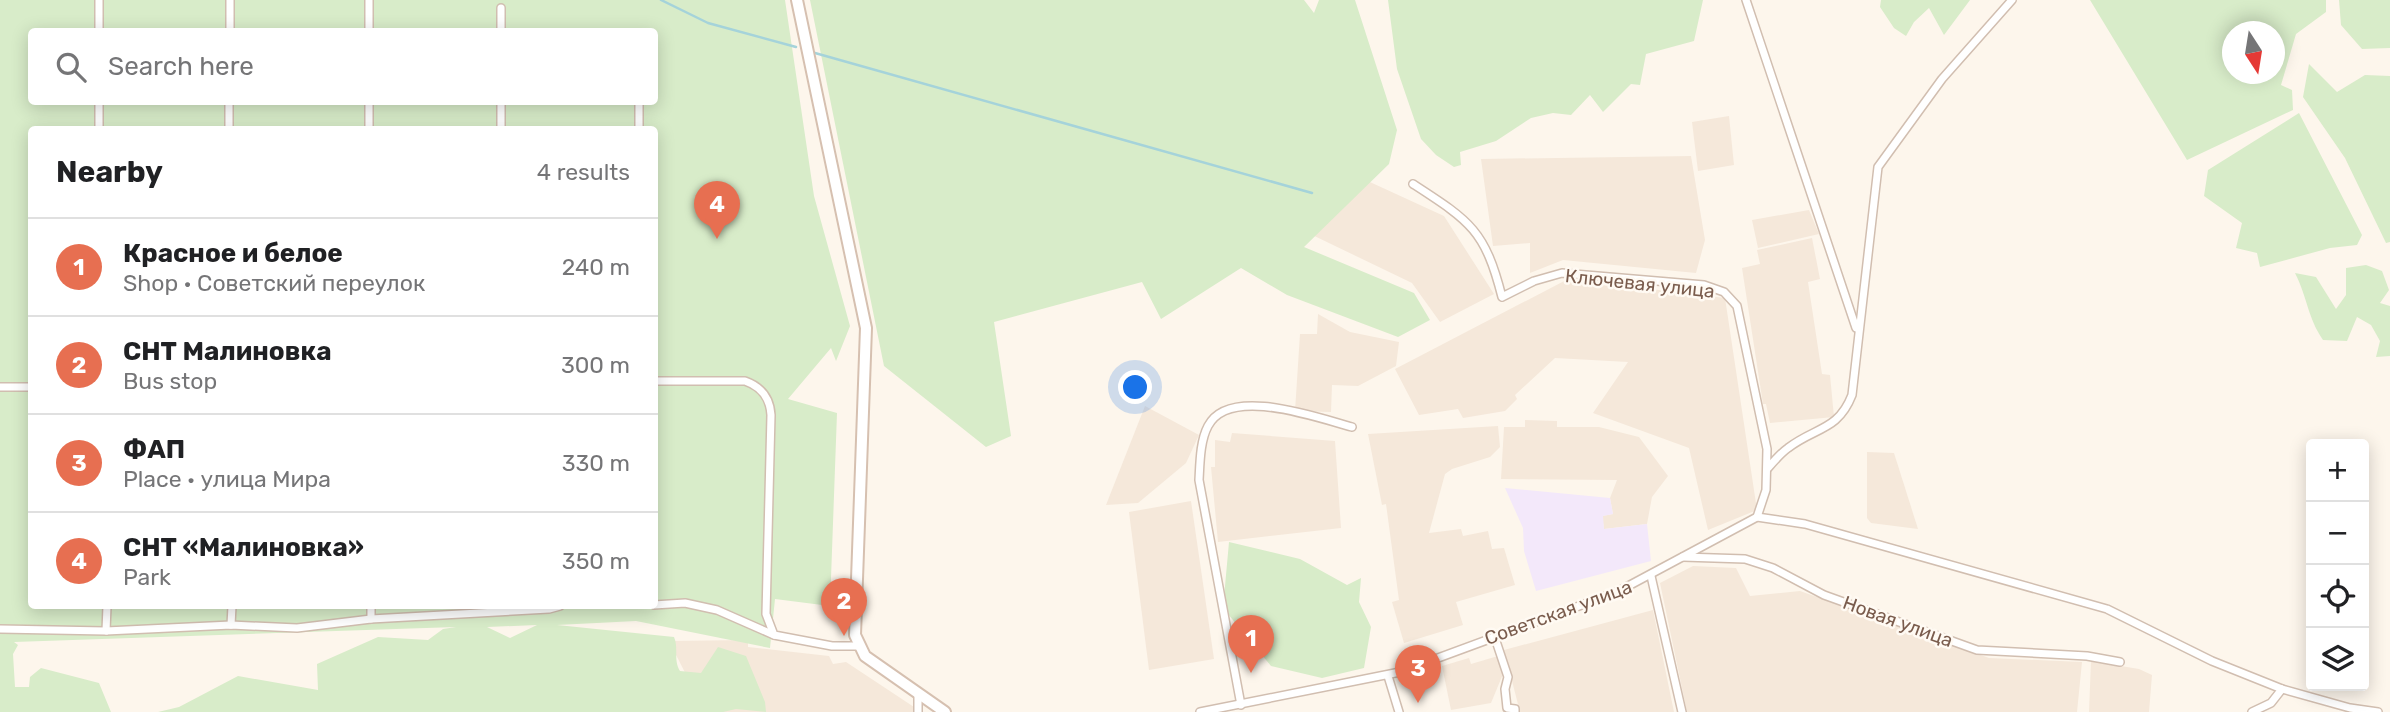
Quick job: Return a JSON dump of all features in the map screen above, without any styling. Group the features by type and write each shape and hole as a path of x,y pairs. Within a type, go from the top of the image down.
{"street":[{"path":"99,0 99,28"},
{"path":"230,0 230,28"},
{"path":"369,0 369,28"},
{"path":"797,0 866,328 854,623 859,646 874,664 945,712"},
{"path":"1746,0 1858,332"},
{"path":"2012,0 1942,79 1878,167 1852,395 1846,412 1837,421 1789,447 1768,468 1763,505 1757,517 1805,524 2107,609 2212,661 2282,689 2350,708 2378,712"},
{"path":"501,8 501,28"},
{"path":"99,105 99,126"},
{"path":"229,105 229,126"},
{"path":"369,105 369,126"},
{"path":"501,105 501,126"},
{"path":"639,105 639,126"},
{"name":"Ключевая улица","path":"1413,184 1464,220 1479,236 1495,265 1502,298 1534,281 1562,273 1704,285 1724,292 1737,306 1767,449 1768,468"},
{"path":"658,381 745,381 756,385 769,400 771,440 765,600 766,614 774,635"},
{"path":"0,387 28,387"},
{"path":"1241,705 1199,480 1200,454 1208,425 1224,409 1238,405 1295,413 1352,427"},
{"name":"Советская улица","path":"1200,712 1388,676 1604,597 1651,576 1757,517"},
{"name":"Новая улица","path":"1682,557 1745,559 1764,565 1824,595 1977,650 2087,656 2120,662"},
{"path":"1651,576 1682,712"},
{"path":"658,605 685,604 717,610 774,635 832,646 859,646"},
{"path":"106,631 107,609"},
{"path":"231,625 232,609"},
{"path":"371,609 371,619"},
{"path":"0,629 106,631 231,625 297,628 497,609"},
{"path":"1494,635 1508,677 1505,689 1507,708 1515,709 1515,712"},
{"path":"1388,676 1399,712"},
{"path":"2252,712 2271,703 2282,689"},
{"path":"918,693 918,712"}],"shaded area":[{"path":"1729,116 1734,165 1698,171 1692,122"},
{"path":"1691,156 1705,240 1696,273 1563,260 1530,273 1530,243 1493,246 1481,159"},
{"path":"1359,177 1444,216 1494,294 1440,322 1412,283 1304,231"},
{"path":"1809,210 1819,234 1758,248 1752,220"},
{"path":"1812,238 1820,279 1808,282 1822,374 1830,375 1834,417 1770,423 1766,404 1763,404 1742,268 1760,264 1757,250"},
{"path":"1568,279 1725,298 1757,510 1708,530 1689,448 1593,413 1628,362 1555,358 1515,395 1517,399 1505,411 1463,418 1458,409 1419,415 1395,369"},
{"path":"1318,314 1350,332 1399,342 1396,366 1358,386 1332,385 1331,412 1295,411 1300,334 1317,334"},
{"path":"1145,406 1199,435 1186,463 1138,503 1106,505"},
{"path":"1525,420 1557,421 1557,427 1599,427 1639,437 1668,476 1652,497 1647,524 1604,529 1602,516 1613,514 1610,498 1617,480 1501,479 1504,427 1525,427"},
{"path":"1498,426 1500,447 1490,457 1452,469 1445,474 1429,533 1461,529 1463,536 1488,531 1492,549 1504,548 1515,585 1456,602 1463,625 1404,643 1392,602 1399,600 1386,504 1382,505 1368,434"},
{"path":"1232,433 1335,441 1341,528 1218,542 1211,467 1215,467 1215,440 1230,442"},
{"path":"1867,452 1894,453 1918,529 1871,523 1867,518"},
{"path":"1505,488 1610,498 1613,514 1603,516 1604,529 1647,524 1651,561 1536,591 1524,551 1523,528"},
{"path":"1191,501 1214,659 1149,670 1129,512"},
{"path":"1693,566 1736,568 1750,596 1800,591 1989,658 2082,662 2077,712 1687,712 1660,583"},
{"path":"1653,610 1674,712 1520,712 1504,650"},
{"path":"748,640 748,647 829,656 833,664 846,662 914,707 914,712 705,712 669,641"},
{"path":"1498,656 1503,674 1491,703 1451,710 1442,666 1469,658 1471,664"},
{"path":"2091,661 2139,669 2152,675 2149,712 2089,712"}],"green space":[{"path":"0,0 785,0 814,196 850,326 836,361 831,348 788,399 837,413 830,606 775,599 770,648 636,621 557,625 674,637 680,671 701,673 718,647 746,656 765,702 766,712 736,709 723,712 158,712 179,707 238,676 318,690 317,664 378,637 428,640 443,629 456,627 14,642 18,645 13,654 15,687 29,687 30,677 41,668 99,683 111,712 0,712","holes":["537,625 510,638 487,627"]},
{"path":"810,0 1304,0 1314,13 1319,0 1355,0 1397,130 1389,164 1304,247 1414,293 1430,320 1398,337 1287,295 1241,268 1161,319 1142,282 994,322 1011,436 986,447 884,366"},
{"path":"1388,0 1703,0 1694,41 1646,54 1640,85 1631,84 1603,112 1590,95 1571,115 1553,113 1531,118 1496,141 1460,152 1461,165 1454,167 1436,155 1421,139 1397,69"},
{"path":"1881,0 1970,0 1944,35 1929,8 1914,22 1906,36 1894,28 1880,7"},
{"path":"2090,0 2326,0 2326,12 2296,34 2285,71 2285,21 2222,21 2222,84 2281,84 2292,90 2293,110 2187,160"},
{"path":"2339,0 2390,0 2390,48 2362,49 2341,25"},
{"path":"2309,64 2337,92 2365,75 2390,76 2390,242 2386,243 2345,158 2303,97"},
{"path":"2299,113 2362,235 2357,245 2330,248 2260,267 2257,253 2236,248 2242,223 2204,196 2208,170"},
{"path":"2366,265 2382,271 2389,290 2380,303 2390,306 2390,356 2376,357 2380,341 2371,325 2357,317 2347,341 2323,340 2295,273 2316,277 2336,309 2346,295 2346,268"},
{"path":"1229,542 1300,559 1347,585 1361,578 1359,602 1371,627 1364,668 1322,678 1271,666 1223,608"}],"waterway":[{"path":"661,0 708,23 796,47"},
{"path":"815,53 1312,193"}],"place":[{"name":"СНТ «Малиновка»","path":"717,239"},
{"name":"СНТ Малиновка","path":"844,636"},
{"name":"Красное и белое","path":"1251,673"},
{"name":"ФАП","path":"1418,703"}]}
